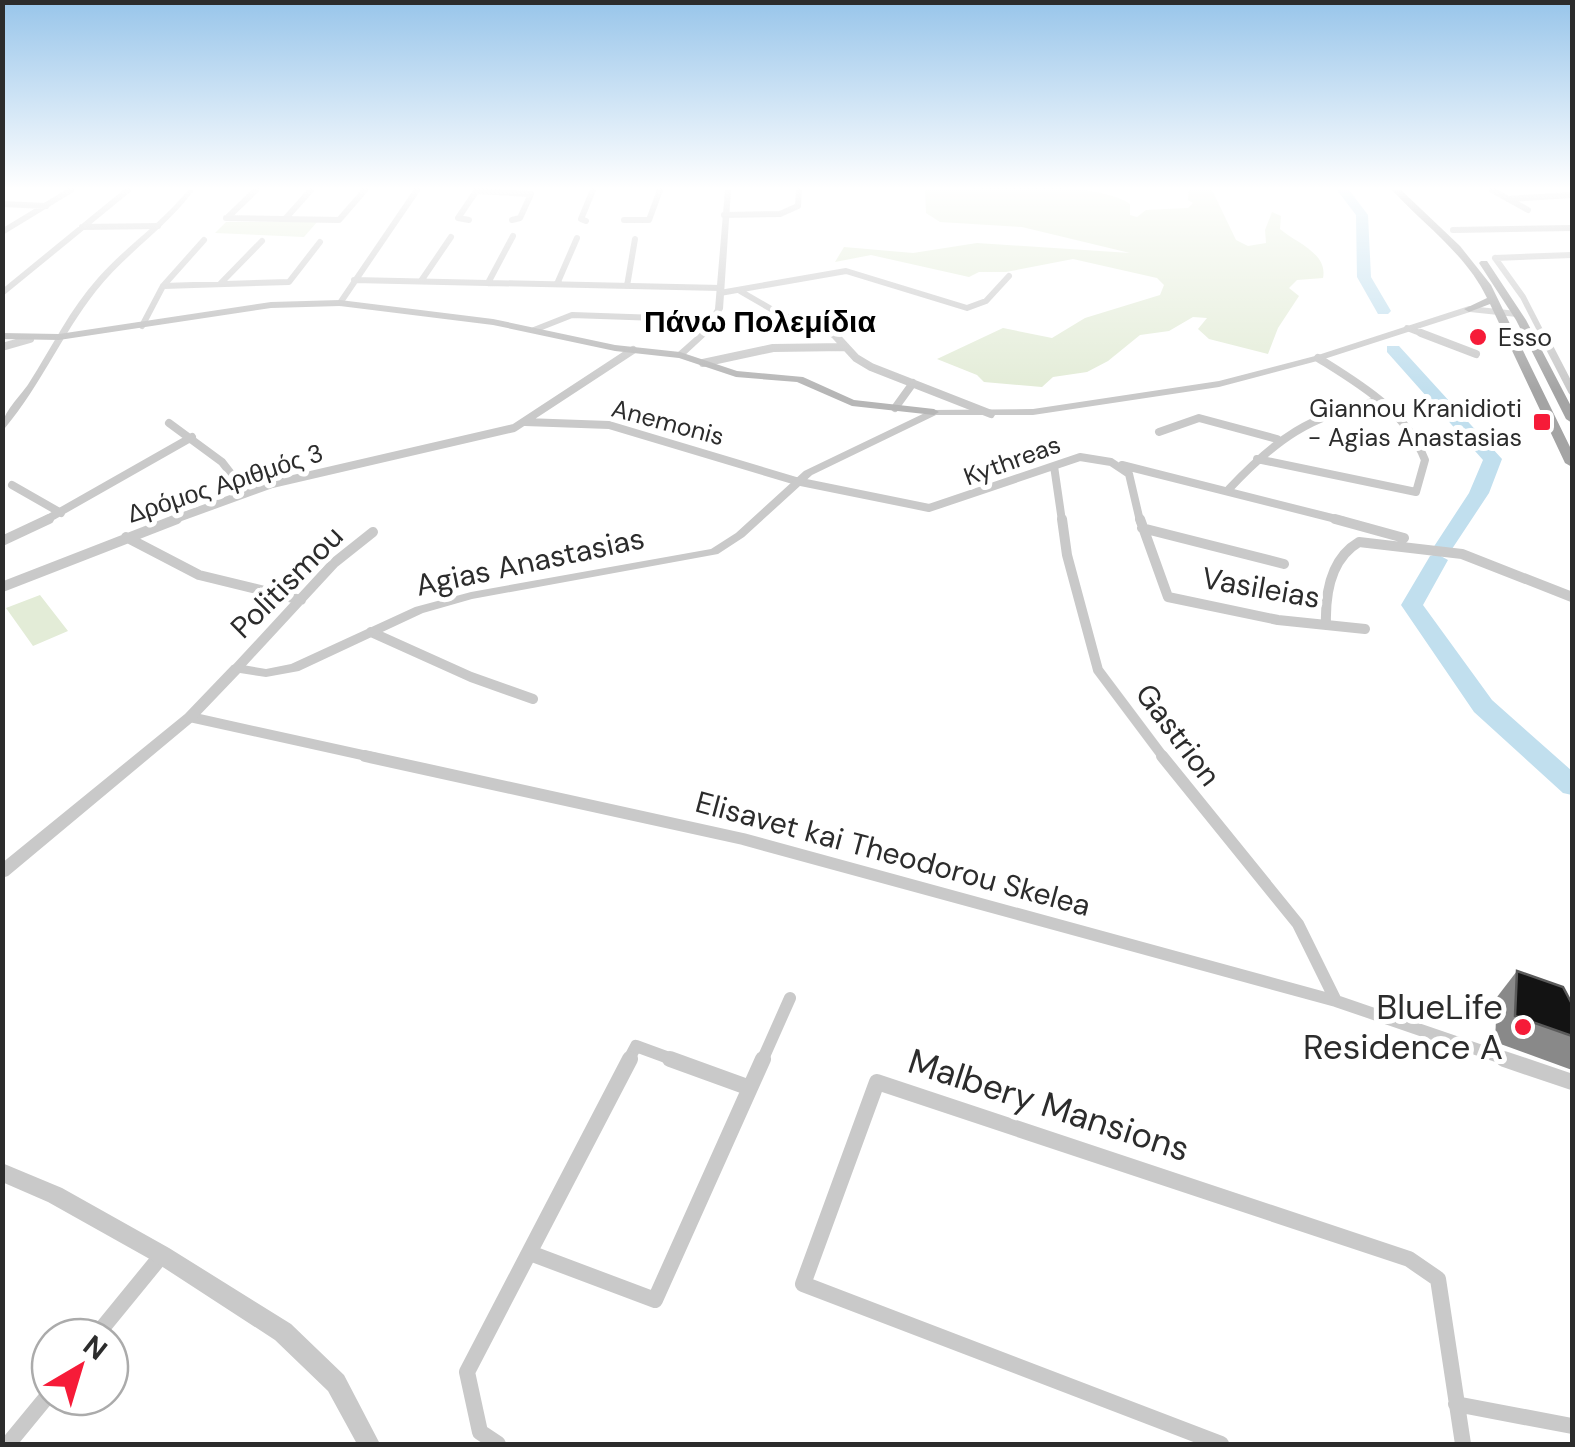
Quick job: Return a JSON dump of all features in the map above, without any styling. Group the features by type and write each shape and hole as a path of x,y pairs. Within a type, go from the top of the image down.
{"main road":[{"path":"1463,258 1504,312 1572,419"},
{"path":"1479,258 1490,270 1504,312 1572,463"},
{"name":"Agias Anastasias","path":"2,336 59,337 271,305 340,303 680,355 736,374 798,378 843,401 934,412"},
{"path":"1471,311 1504,312"},
{"path":"1471,311 1504,312"}],"street":[{"path":"2,293 44,258"},
{"path":"2,426 17,410 59,337 122,258"},
{"path":"142,326 164,286 189,258"},
{"path":"220,284 245,258"},
{"path":"164,286 289,282 308,258"},
{"path":"340,303 370,258"},
{"path":"422,281 437,258"},
{"path":"488,283 502,258"},
{"path":"557,284 569,258"},
{"path":"626,286 631,258"},
{"path":"680,355 714,320 722,258"},
{"path":"1531,258 1495,258 1523,297 1572,392"},
{"path":"354,280 740,291 846,270 966,308 986,300 1009,276"},
{"path":"740,291 778,312 833,333 871,367 991,414"},
{"name":"Agias Anastasias","path":"237,668 280,672 418,610 471,596 714,552 740,535 796,481 934,412 1056,410 1219,384 1471,311"},
{"path":"534,330 572,315 658,318"},
{"path":"1407,328 1476,354"},
{"path":"2,347 30,339"},
{"path":"703,363 773,348 845,347"},
{"path":"525,422 633,350"},
{"path":"1256,459 1416,492 1425,470 1422,448 1409,428 1378,400 1318,358"},
{"path":"1558,363 1572,364"},
{"path":"895,408 913,383"},
{"path":"1229,489 1277,439 1318,417 1378,400"},
{"path":"1159,432 1184,420 1199,418 1277,439"},
{"name":"Anemonis","path":"525,422 609,425 796,481"},
{"name":"Δρόμος Αριθμός 3","path":"2,587 246,492 301,476 485,437 525,422"},
{"path":"169,423 192,437 239,479 246,492"},
{"path":"2,541 60,513 192,437"},
{"name":"Kythreas","path":"796,481 929,508 1088,456 1229,489 1414,541"},
{"name":"Gastrion","path":"1054,466 1067,555 1098,670 1188,792 1298,924 1336,1001"},
{"path":"1118,466 1130,474 1142,528 1284,564"},
{"path":"12,485 60,513"},
{"name":"Vasileias","path":"1142,528 1168,597 1278,620 1365,629"},
{"name":"Politismou","path":"237,668 334,562 373,532"},
{"path":"126,537 199,575 301,600"},
{"path":"1326,625 1330,586 1339,556 1359,542 1462,554 1572,597"},
{"path":"372,632 533,699"},
{"path":"2,872 190,716 237,668"},
{"name":"Elisavet kai Theodorou Skelea","path":"190,716 742,838 1336,1001 1572,1082"},
{"path":"530,1253 655,1300 790,998"},
{"path":"498,1444 480,1432 467,1372 636,1046 750,1088"},
{"name":"Malbery Mansions","path":"1220,1444 803,1284 877,1082 1409,1259 1438,1279 1463,1444"},
{"path":"2,1172 162,1255 283,1332 336,1383 369,1444"},
{"path":"112,1317 162,1255"},
{"path":"1456,1404 1572,1426"},
{"path":"8,1444 30,1417"}],"green space":[{"path":"882,258 1318,258 1323,269 1323,278 1297,280 1289,288 1299,296 1278,328 1268,354 1209,339 1198,329 1207,318 1193,317 1169,331 1140,335 1108,361 1087,372 1053,377 1042,387 984,382 977,375 937,359 1003,328 1052,338 1085,318 1160,295 1164,285 1157,278 1073,259 1006,272 979,272 969,277"},
{"path":"40,595 68,631 33,646 6,608"}],"building":[{"path":"1517,971 1563,987 1572,1004 1572,1036 1515,1016"}],"waterway":[{"path":"1363,258 1364,277 1383,311"},
{"path":"1393,349 1493,459 1479,493 1443,548"},
{"path":"1437,560 1412,605 1483,706 1572,786"}],"place":[{"name":"Esso","path":"1478,337"},
{"name":"Giannou Kranidioti - Agias Anastasias","path":"1542,422"},
{"name":"BlueLife Residence A","path":"1523,1027"}],"district":[{"name":"Πάνω Πολεμίδια","path":"760,322"}]}
